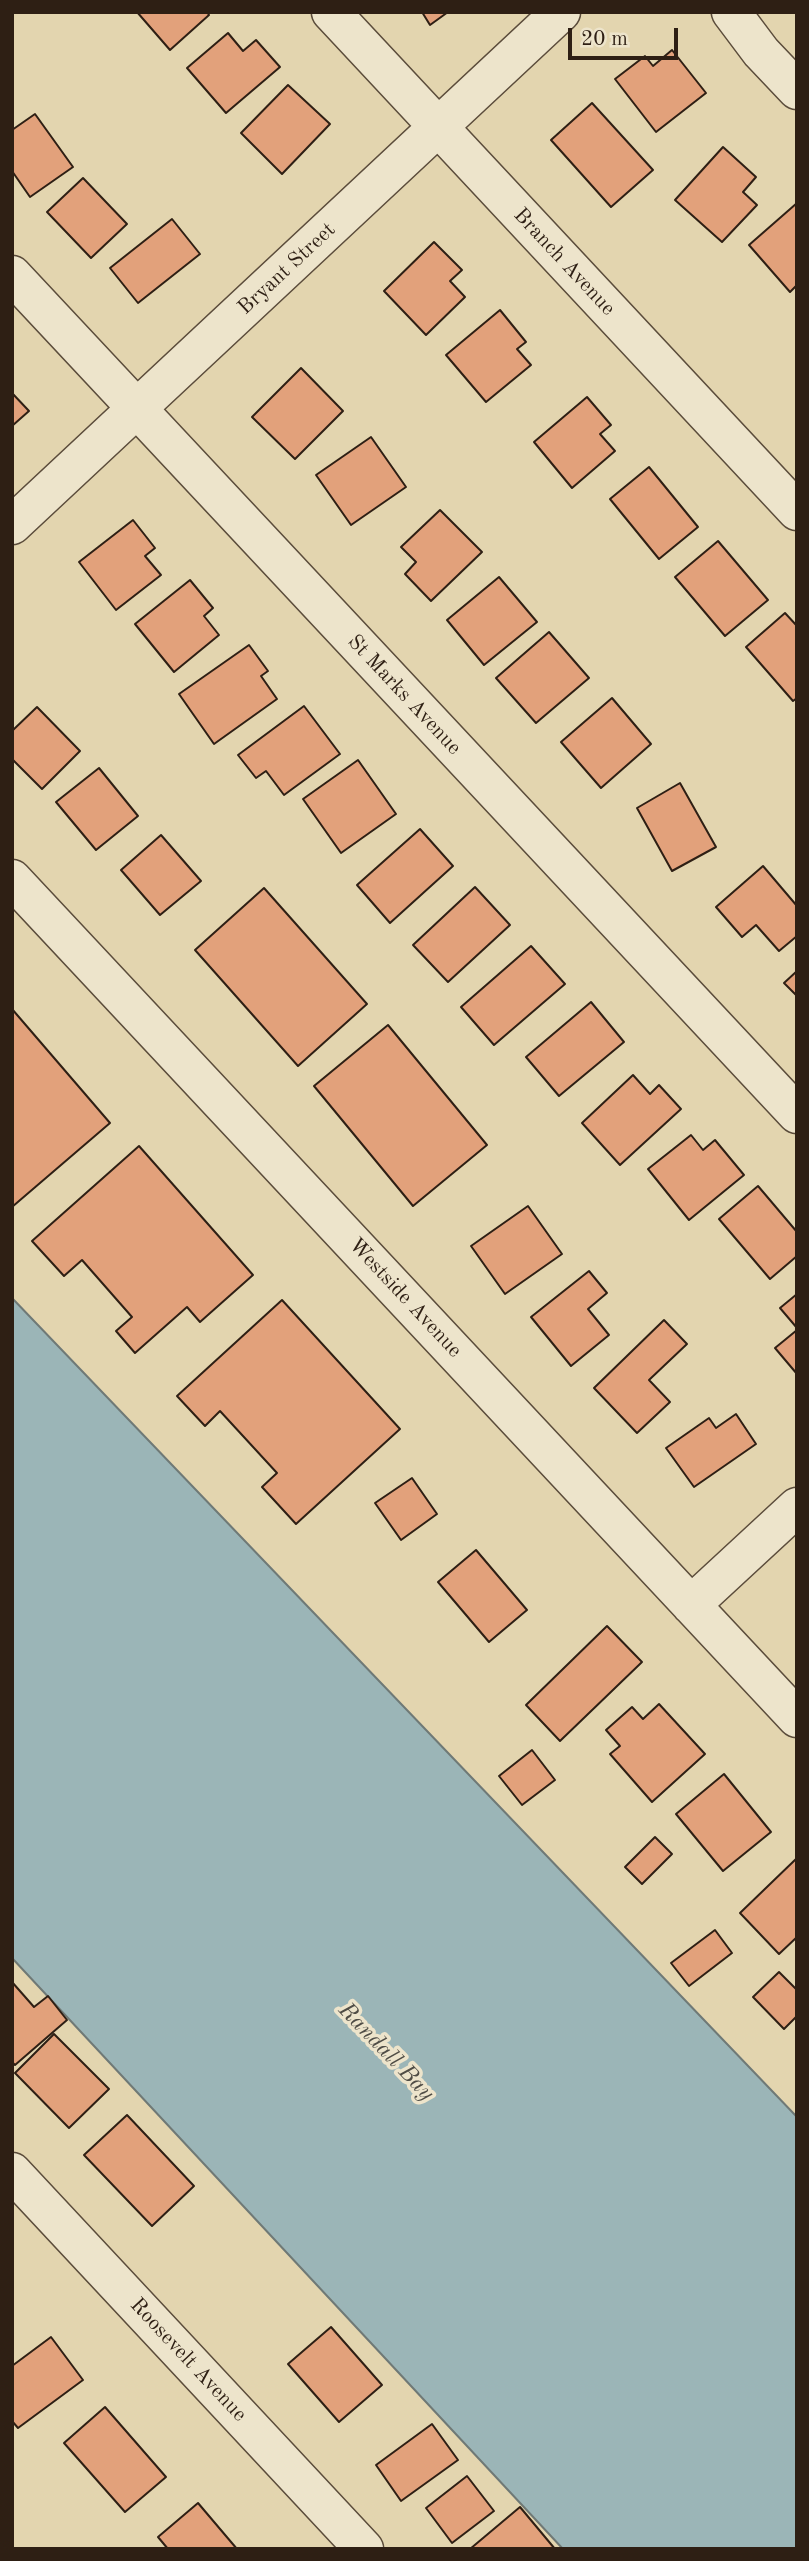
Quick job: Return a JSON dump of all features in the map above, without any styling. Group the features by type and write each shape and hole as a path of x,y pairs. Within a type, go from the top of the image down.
{"street":[{"name":"Branch Avenue","path":"331,12 797,512"},
{"name":"Bryant Street","path":"12,525 561,12"},
{"path":"730,12 761,52 797,90"},
{"name":"St Marks Avenue","path":"12,275 797,1114"},
{"name":"Westside Avenue","path":"12,879 797,1718"},
{"path":"691,1605 797,1507"},
{"name":"Roosevelt Avenue","path":"12,2172 364,2549"}],"water":[{"name":"Randall Bay","path":"12,1298 797,2117 797,2549 563,2549 12,1958"}],"building":[{"path":"137,12 207,12 209,15 170,50"},
{"path":"422,12 448,12 430,25"},
{"path":"228,33 243,51 256,40 280,67 226,113 187,68"},
{"path":"672,50 706,93 656,132 615,79 645,56 653,66"},
{"path":"288,85 330,124 282,174 241,133"},
{"path":"592,103 653,170 611,207 551,140"},
{"path":"35,114 73,167 30,197 12,171 12,130"},
{"path":"723,147 756,177 743,192 757,205 722,242 675,200"},
{"path":"83,178 127,224 91,258 47,212"},
{"path":"797,203 797,285 790,292 749,245"},
{"path":"172,219 200,254 138,303 110,268"},
{"path":"434,242 462,270 450,281 465,297 426,335 384,291"},
{"path":"500,310 526,342 517,349 531,365 486,402 446,355"},
{"path":"301,368 343,411 295,459 252,417"},
{"path":"12,393 29,411 12,426"},
{"path":"587,397 611,425 600,434 615,451 572,488 534,442"},
{"path":"371,437 406,487 351,525 316,475"},
{"path":"649,467 698,527 659,559 610,499"},
{"path":"440,510 482,552 431,601 405,574 416,562 401,547"},
{"path":"133,520 155,548 145,556 161,575 116,610 79,562"},
{"path":"718,541 768,600 725,636 675,577"},
{"path":"499,577 537,622 484,665 447,620"},
{"path":"190,580 213,608 204,616 219,635 174,672 135,624"},
{"path":"785,613 797,626 797,698 793,701 746,647"},
{"path":"549,632 589,678 536,723 496,678"},
{"path":"249,645 268,671 261,676 277,699 214,744 179,694"},
{"path":"612,698 651,744 601,788 561,742"},
{"path":"304,706 340,754 284,795 266,771 256,778 238,755"},
{"path":"37,707 80,751 42,789 12,759 12,731"},
{"path":"358,760 396,814 341,853 303,799"},
{"path":"99,768 138,816 96,850 56,802"},
{"path":"680,783 716,847 672,871 637,808"},
{"path":"420,829 453,866 390,923 357,885"},
{"path":"161,835 201,881 160,915 121,870"},
{"path":"763,866 797,906 797,936 779,951 756,925 742,937 716,907"},
{"path":"475,887 510,925 448,982 413,945"},
{"path":"264,888 367,1004 298,1066 195,950"},
{"path":"531,946 565,984 494,1045 461,1007"},
{"path":"797,971 797,996 784,983"},
{"path":"591,1002 624,1042 559,1096 526,1057"},
{"path":"12,1009 110,1123 12,1207"},
{"path":"388,1025 487,1145 413,1206 314,1086"},
{"path":"633,1075 650,1094 659,1085 681,1109 620,1165 582,1123"},
{"path":"691,1135 703,1150 715,1140 744,1175 689,1220 648,1169"},
{"path":"139,1146 253,1275 200,1322 187,1307 135,1353 116,1331 132,1317 82,1260 64,1276 32,1241"},
{"path":"758,1186 797,1232 797,1256 770,1279 719,1219"},
{"path":"528,1206 562,1254 505,1294 471,1246"},
{"path":"589,1271 607,1293 588,1309 609,1335 571,1366 531,1317"},
{"path":"797,1294 797,1328 780,1308"},
{"path":"282,1300 400,1429 296,1524 262,1487 277,1473 220,1411 205,1426 177,1396"},
{"path":"664,1320 687,1344 649,1380 670,1402 637,1433 594,1388"},
{"path":"797,1330 797,1374 775,1348"},
{"path":"736,1414 756,1444 694,1487 666,1448 709,1418 716,1428"},
{"path":"412,1478 437,1514 401,1540 375,1503"},
{"path":"476,1550 527,1610 489,1642 438,1582"},
{"path":"607,1626 642,1662 560,1741 526,1705"},
{"path":"659,1704 705,1754 652,1802 610,1754 620,1746 606,1730 632,1707 643,1719"},
{"path":"532,1750 555,1780 522,1805 499,1776"},
{"path":"724,1774 771,1832 723,1871 676,1814"},
{"path":"655,1837 672,1854 642,1884 625,1867"},
{"path":"797,1858 797,1937 779,1954 740,1913"},
{"path":"715,1930 732,1953 689,1986 671,1963"},
{"path":"779,1972 797,1990 797,2016 784,2029 753,1997"},
{"path":"12,1982 34,2007 48,1996 67,2020 15,2065 12,2062"},
{"path":"54,2034 109,2089 69,2128 15,2073"},
{"path":"127,2115 194,2186 152,2226 84,2155"},
{"path":"331,2327 382,2385 339,2422 288,2364"},
{"path":"51,2337 83,2380 18,2428 12,2421 12,2366"},
{"path":"105,2407 166,2477 125,2512 64,2443"},
{"path":"432,2424 458,2460 401,2501 376,2465"},
{"path":"467,2476 494,2511 452,2543 426,2508"},
{"path":"198,2503 237,2549 168,2549 158,2537"},
{"path":"520,2507 555,2549 470,2549"}]}
